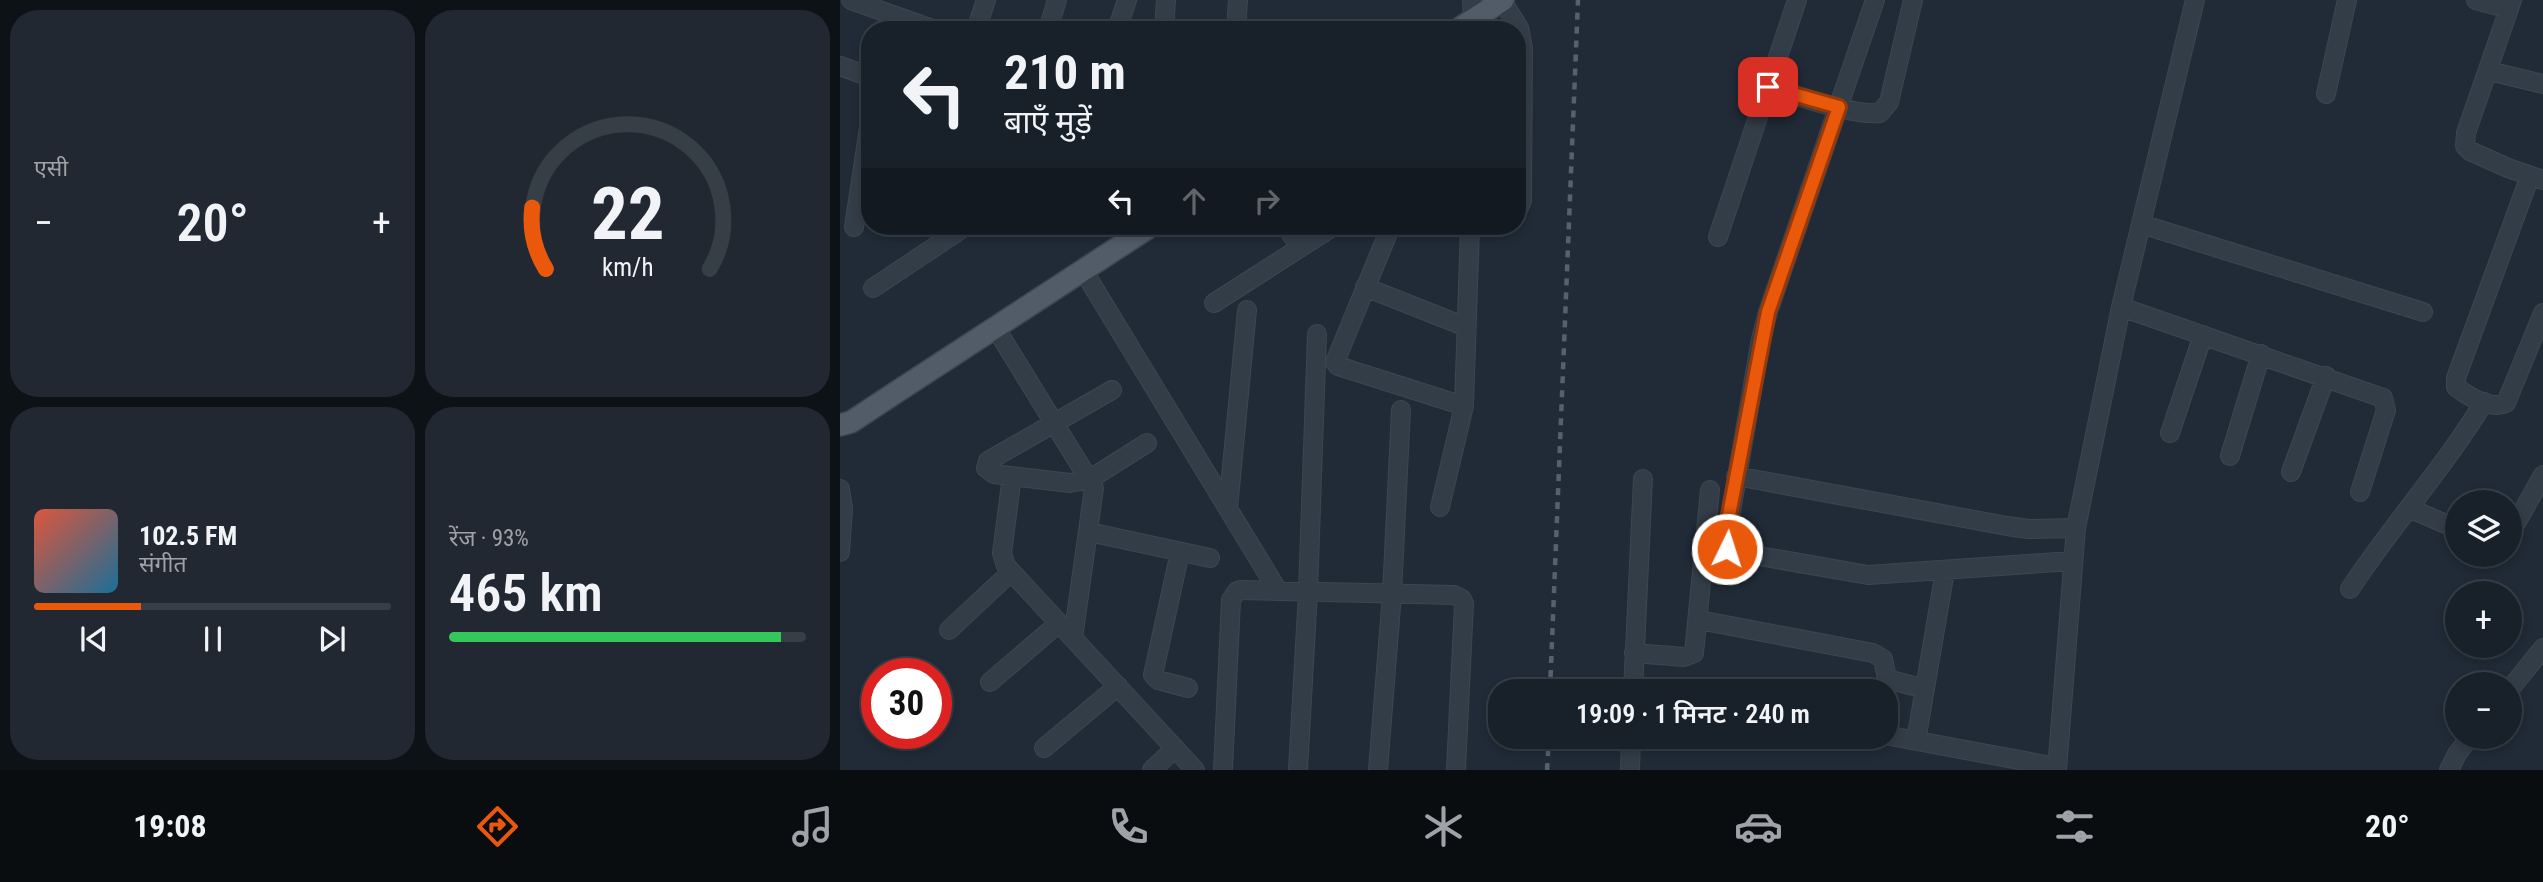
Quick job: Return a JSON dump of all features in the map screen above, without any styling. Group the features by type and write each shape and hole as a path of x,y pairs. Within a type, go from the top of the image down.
{"main road":[{"path":"1467,16 1503,0"},
{"path":"844,427 1136,235"}],"street":[{"path":"851,0 888,6 917,21"},
{"path":"979,21 986,0"},
{"path":"1051,21 1057,0"},
{"path":"1120,21 1127,0"},
{"path":"1165,21 1166,0"},
{"path":"1237,21 1238,0"},
{"path":"1503,0 1515,21"},
{"path":"1718,237 1797,0"},
{"path":"1875,0 1768,312 1724,541 1727,549 1731,551 1868,575 2072,561"},
{"path":"1768,87 1839,107 1872,114 1880,113 1885,109 1913,0"},
{"path":"1898,738 2057,769 2076,528 2121,307 2195,0"},
{"path":"2326,94 2347,0"},
{"path":"2476,0 2510,5 2466,132 2465,146 2536,178 2455,383 2460,390 2484,402 2502,405 2510,399 2543,313"},
{"path":"840,66 861,74"},
{"path":"2489,71 2543,84"},
{"path":"854,227 861,190"},
{"path":"2141,224 2423,312"},
{"path":"873,288 953,235"},
{"path":"1292,235 1300,248"},
{"path":"1214,303 1320,235"},
{"path":"1387,235 1335,362 1338,366 1464,406"},
{"path":"1440,507 1464,406 1470,235"},
{"path":"1083,270 1278,591"},
{"path":"1365,287 1466,327"},
{"path":"2121,307 2384,398 2386,403 2360,492"},
{"path":"1228,508 1247,310"},
{"path":"995,327 1090,479 1094,496 1073,638"},
{"path":"1298,770 1308,592 1317,334"},
{"path":"2171,433 2203,335"},
{"path":"2230,456 2261,354"},
{"path":"2291,472 2326,376"},
{"path":"1112,390 986,464 988,471 1070,483 1090,479 1147,443"},
{"path":"2350,589 2376,549 2465,435 2484,402"},
{"path":"1378,770 1392,594 1401,410"},
{"path":"2522,513 2543,475"},
{"path":"1012,476 1002,553 1006,566 1195,770"},
{"path":"1736,476 2007,526 2029,529 2076,528"},
{"path":"1633,679 1643,479"},
{"path":"840,489 843,508 840,552"},
{"path":"1634,653 1690,656 1696,648 1710,490"},
{"path":"2409,508 2445,524"},
{"path":"1089,532 1210,558"},
{"path":"1180,552 1153,675 1158,680 1188,688"},
{"path":"1916,741 1945,571"},
{"path":"949,630 1012,572"},
{"path":"1223,770 1231,600 1237,591 1241,590 1454,595 1462,599 1464,604 1456,770"},
{"path":"1699,620 1873,653 1883,659 1887,679 1925,689"},
{"path":"990,682 1059,623"},
{"path":"2522,674 2543,648"},
{"path":"1044,748 1118,686"},
{"path":"1152,770 1175,748"},
{"path":"1630,770 1631,749"},
{"path":"2449,770 2461,749"}],"railway":[{"path":"1550,679 1578,0"},
{"path":"1547,770 1548,749"}],"route":[{"path":"1727,549 1724,541 1761,339 1839,107 1768,87"}]}
